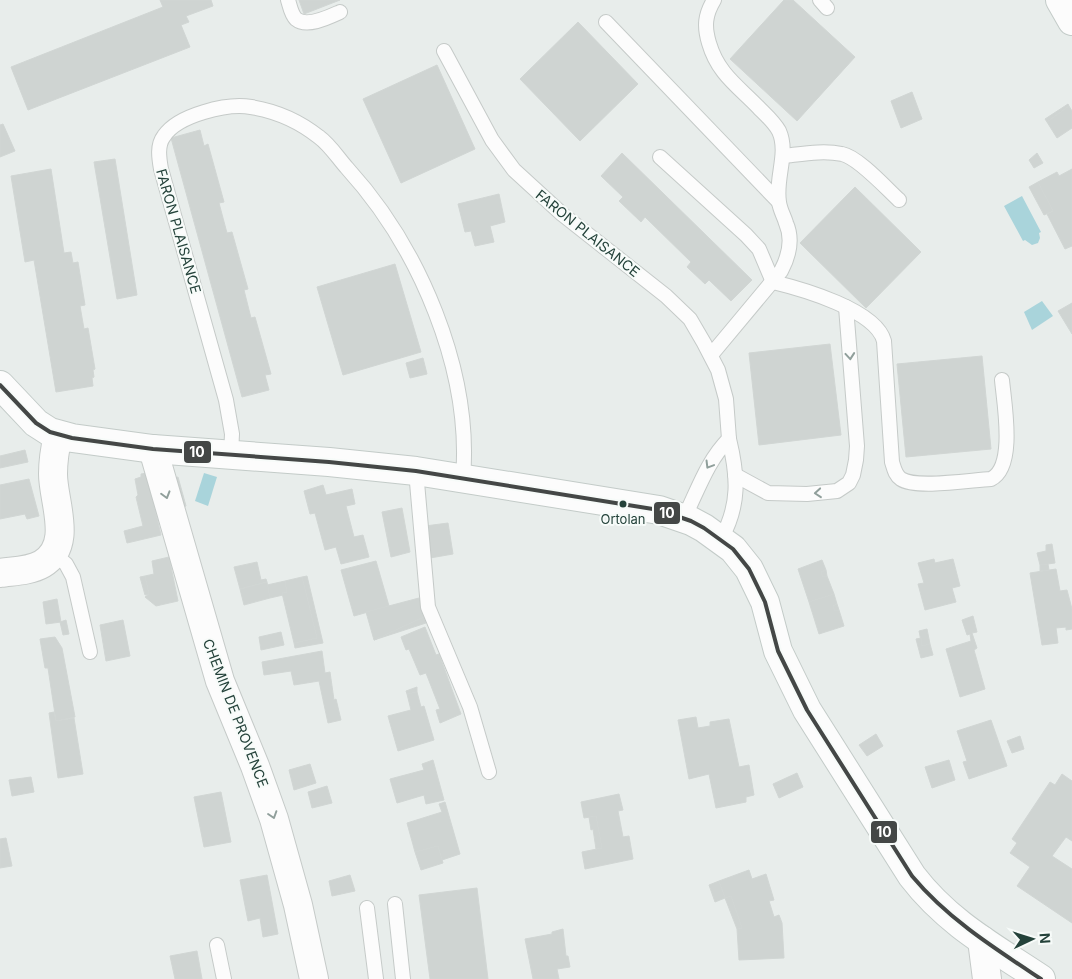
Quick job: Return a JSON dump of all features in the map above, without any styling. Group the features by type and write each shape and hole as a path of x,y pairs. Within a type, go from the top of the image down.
{"street":[{"path":"1060,0 1072,21"},
{"path":"0,385 36,422 58,435 153,449 416,470 659,510 684,518 704,528 721,539 733,550 755,578 778,651 807,710 912,876 938,906 963,927 1041,979"},
{"path":"0,573 41,564 53,553 58,543 60,532 53,474 54,452 58,435"},
{"name":"CHEMIN DE PROVENCE","path":"153,449 220,681 265,791 274,819 298,905 314,979"},
{"path":"982,940 986,979"}],"lane":[{"path":"288,0 293,15 302,22 324,19 340,12"},
{"path":"711,356 773,282 785,263 790,247 789,231 778,201 778,182 783,156 782,141 774,124 716,64 706,35 705,24 709,8 714,0"},
{"path":"606,22 778,201"},
{"name":"FARON PLAISANCE","path":"444,51 492,140 514,170 562,214 666,296 690,319 718,370 726,399 736,499 727,529 721,539"},
{"name":"FARON PLAISANCE","path":"232,454 232,434 226,400 168,196 159,156 163,137 170,129 188,118 215,110 248,106 289,117 321,138 363,185 401,242 442,327 454,366 461,415 464,460 463,478"},
{"path":"783,156 819,153 842,154 853,159 900,200"},
{"path":"660,157 759,249 773,282"},
{"path":"773,282 817,294 870,320 878,328 883,336 892,462 897,475 904,480 930,483 991,479 998,474 1002,467 1006,450 1002,380"},
{"path":"735,475 768,493 807,494 829,492 837,491 849,483 855,467 857,446 846,307"},
{"path":"684,518 708,466 729,439"},
{"path":"416,470 428,607 470,707 489,772"},
{"path":"53,553 66,564 73,577 90,652"},
{"path":"395,904 403,979"},
{"path":"367,908 376,979"},
{"path":"217,945 224,979"}],"water":[{"path":"1022,196 1041,232 1039,233 1038,243 1032,245 1025,240 1023,241 1004,206"},
{"path":"1042,301 1053,316 1032,330 1024,312"},
{"path":"204,473 217,477 208,506 195,501"}],"building":[{"path":"160,0 211,0 213,6 186,16 189,22 181,25 190,47 28,110 11,67 163,7"},
{"path":"299,0 340,0 304,14"},
{"path":"784,0 793,0 855,57 797,121 730,59"},
{"path":"578,22 638,84 580,141 520,79"},
{"path":"437,65 475,149 401,183 363,99"},
{"path":"912,92 922,119 901,128 891,101"},
{"path":"1068,104 1069,106 1047,122 1045,119"},
{"path":"1069,106 1072,111 1072,128 1057,138 1047,122"},
{"path":"3,124 15,151 0,157 0,125"},
{"path":"200,130 204,146 208,144 224,202 219,203 227,233 232,232 248,289 244,290 251,318 255,317 271,374 265,375 269,390 242,397 171,138"},
{"path":"622,153 752,280 731,301 709,280 705,284 687,267 691,262 645,217 641,222 619,201 623,197 601,176"},
{"path":"1037,153 1043,163 1034,168 1029,160"},
{"path":"115,159 137,295 117,299 94,162"},
{"path":"51,169 64,253 71,252 73,263 78,262 85,305 80,306 84,329 88,328 95,369 93,370 94,377 92,378 93,386 56,392 34,260 25,262 11,176"},
{"path":"1072,169 1072,246 1065,249 1047,214 1053,211 1038,182 1057,172 1059,176"},
{"path":"1038,182 1053,211 1044,215 1029,187"},
{"path":"855,187 921,252 866,308 800,243"},
{"path":"499,194 505,222 490,226 494,242 475,246 471,231 465,232 458,204"},
{"path":"395,264 421,352 343,375 317,287"},
{"path":"1072,303 1072,334 1058,311"},
{"path":"830,344 841,435 759,445 749,353"},
{"path":"982,356 991,449 906,457 897,364"},
{"path":"423,358 427,374 410,378 406,363"},
{"path":"25,450 28,462 0,468 0,456"},
{"path":"147,473 153,491 151,493 161,535 127,543 124,531 143,526 136,497 138,495 135,479 141,477 141,474"},
{"path":"178,477 186,506 178,509 169,479"},
{"path":"29,479 39,516 27,519 25,514 0,519 0,485"},
{"path":"323,485 326,495 352,489 355,504 346,506 354,537 363,535 369,557 341,564 336,547 325,550 315,513 310,514 304,491"},
{"path":"402,508 410,552 391,557 382,512"},
{"path":"448,523 453,554 430,558 425,526"},
{"path":"1052,544 1055,563 1040,565 1037,553 1046,551 1046,545"},
{"path":"169,557 178,601 156,606 145,597 149,594 145,576 154,574 152,561"},
{"path":"934,559 935,563 953,559 960,586 952,588 956,602 925,610 918,584 924,583 918,563"},
{"path":"822,560 826,570 821,572 823,577 827,576 834,594 809,602 798,569"},
{"path":"376,561 389,606 354,616 341,570"},
{"path":"257,562 261,580 266,579 267,582 240,589 234,567"},
{"path":"1048,564 1049,570 1040,571 1040,565"},
{"path":"1056,569 1060,591 1067,590 1072,609 1072,629 1066,630 1066,627 1056,628 1058,643 1042,645 1030,573"},
{"path":"826,570 827,576 823,577 821,572"},
{"path":"145,576 149,594 145,595 140,577"},
{"path":"307,576 323,643 295,648 294,643 317,638 302,577"},
{"path":"302,577 317,638 294,643 282,593 287,592 285,581"},
{"path":"285,581 287,592 270,598 267,585"},
{"path":"267,582 270,598 244,605 240,589"},
{"path":"834,594 837,604 833,606 835,611 839,610 844,626 819,634 809,602"},
{"path":"419,598 424,617 374,640 366,612"},
{"path":"57,599 61,622 46,624 43,602"},
{"path":"837,604 839,610 835,611 833,606"},
{"path":"973,616 977,632 972,633 977,648 974,650 985,689 960,697 946,649 971,641 970,634 967,635 962,620"},
{"path":"424,617 426,623 374,640"},
{"path":"66,620 69,634 63,635 60,622"},
{"path":"123,620 130,656 106,661 100,625"},
{"path":"425,627 436,655 439,654 461,714 440,723 436,710 440,709 426,673 420,675 409,649 406,650 401,637"},
{"path":"927,629 930,644 922,646 919,631"},
{"path":"281,632 284,645 261,650 259,637"},
{"path":"55,637 62,648 75,717 56,721 48,668 45,668 40,639"},
{"path":"921,638 922,646 930,644 933,655 921,658 916,639"},
{"path":"322,651 325,673 330,672 334,700 336,699 341,720 328,723 319,681 294,685 291,671 264,675 262,662"},
{"path":"417,687 417,692 407,694 406,691"},
{"path":"417,692 421,707 424,706 434,740 398,751 388,716 411,710 407,694"},
{"path":"54,712 56,721 74,718 83,774 58,778 49,713"},
{"path":"696,717 698,728 710,726 710,722 729,719 739,767 749,765 754,795 746,797 746,802 716,808 709,774 689,779 678,720"},
{"path":"991,720 1007,766 969,779 963,762 967,761 957,731"},
{"path":"876,734 883,746 867,756 859,745"},
{"path":"1020,736 1024,749 1012,753 1007,741"},
{"path":"433,760 444,800 426,804 424,795 397,803 390,779 424,770 422,764"},
{"path":"949,760 955,780 932,788 925,767"},
{"path":"310,764 316,783 294,790 289,770"},
{"path":"797,773 803,787 779,798 773,784"},
{"path":"1062,774 1072,781 1072,841 1066,837 1052,856 1072,869 1072,923 1017,886 1030,867 1010,853 1017,843 1012,839 1050,782 1055,785"},
{"path":"31,777 34,792 12,796 9,780"},
{"path":"327,786 332,803 312,808 308,792"},
{"path":"221,792 231,842 204,847 194,797"},
{"path":"619,794 623,810 618,811 623,837 629,836 633,859 585,869 582,852 602,848 596,816 584,818 581,802"},
{"path":"445,802 460,854 442,860 438,846 415,852 407,823 442,812 439,804"},
{"path":"596,816 602,848 596,849 589,817"},
{"path":"6,838 12,866 0,868 0,839"},
{"path":"438,846 443,863 421,870 415,852"},
{"path":"749,870 752,879 766,874 774,900 769,901 774,917 779,915 782,923 784,958 739,960 737,929 742,928 731,896 725,898 719,881"},
{"path":"267,875 278,934 263,937 260,918 248,921 240,880"},
{"path":"350,875 355,891 332,896 329,881"},
{"path":"719,881 725,898 715,902 709,885"},
{"path":"477,888 488,979 430,979 419,895"},
{"path":"731,896 742,928 737,929 725,898"},
{"path":"563,929 566,956 568,956 570,967 557,969 559,979 533,979 525,939 552,934 552,932"},
{"path":"197,951 202,979 175,979 170,956"}],"transit line":[{"name":"10","path":"0,385 36,423 50,432 72,438 153,449 329,462 416,471 659,510 691,521 704,528 733,549 749,569 765,602 778,651 807,710 912,876 926,892 972,932 1041,979"}],"place":[{"name":"Ortolan","path":"623,504"}]}
